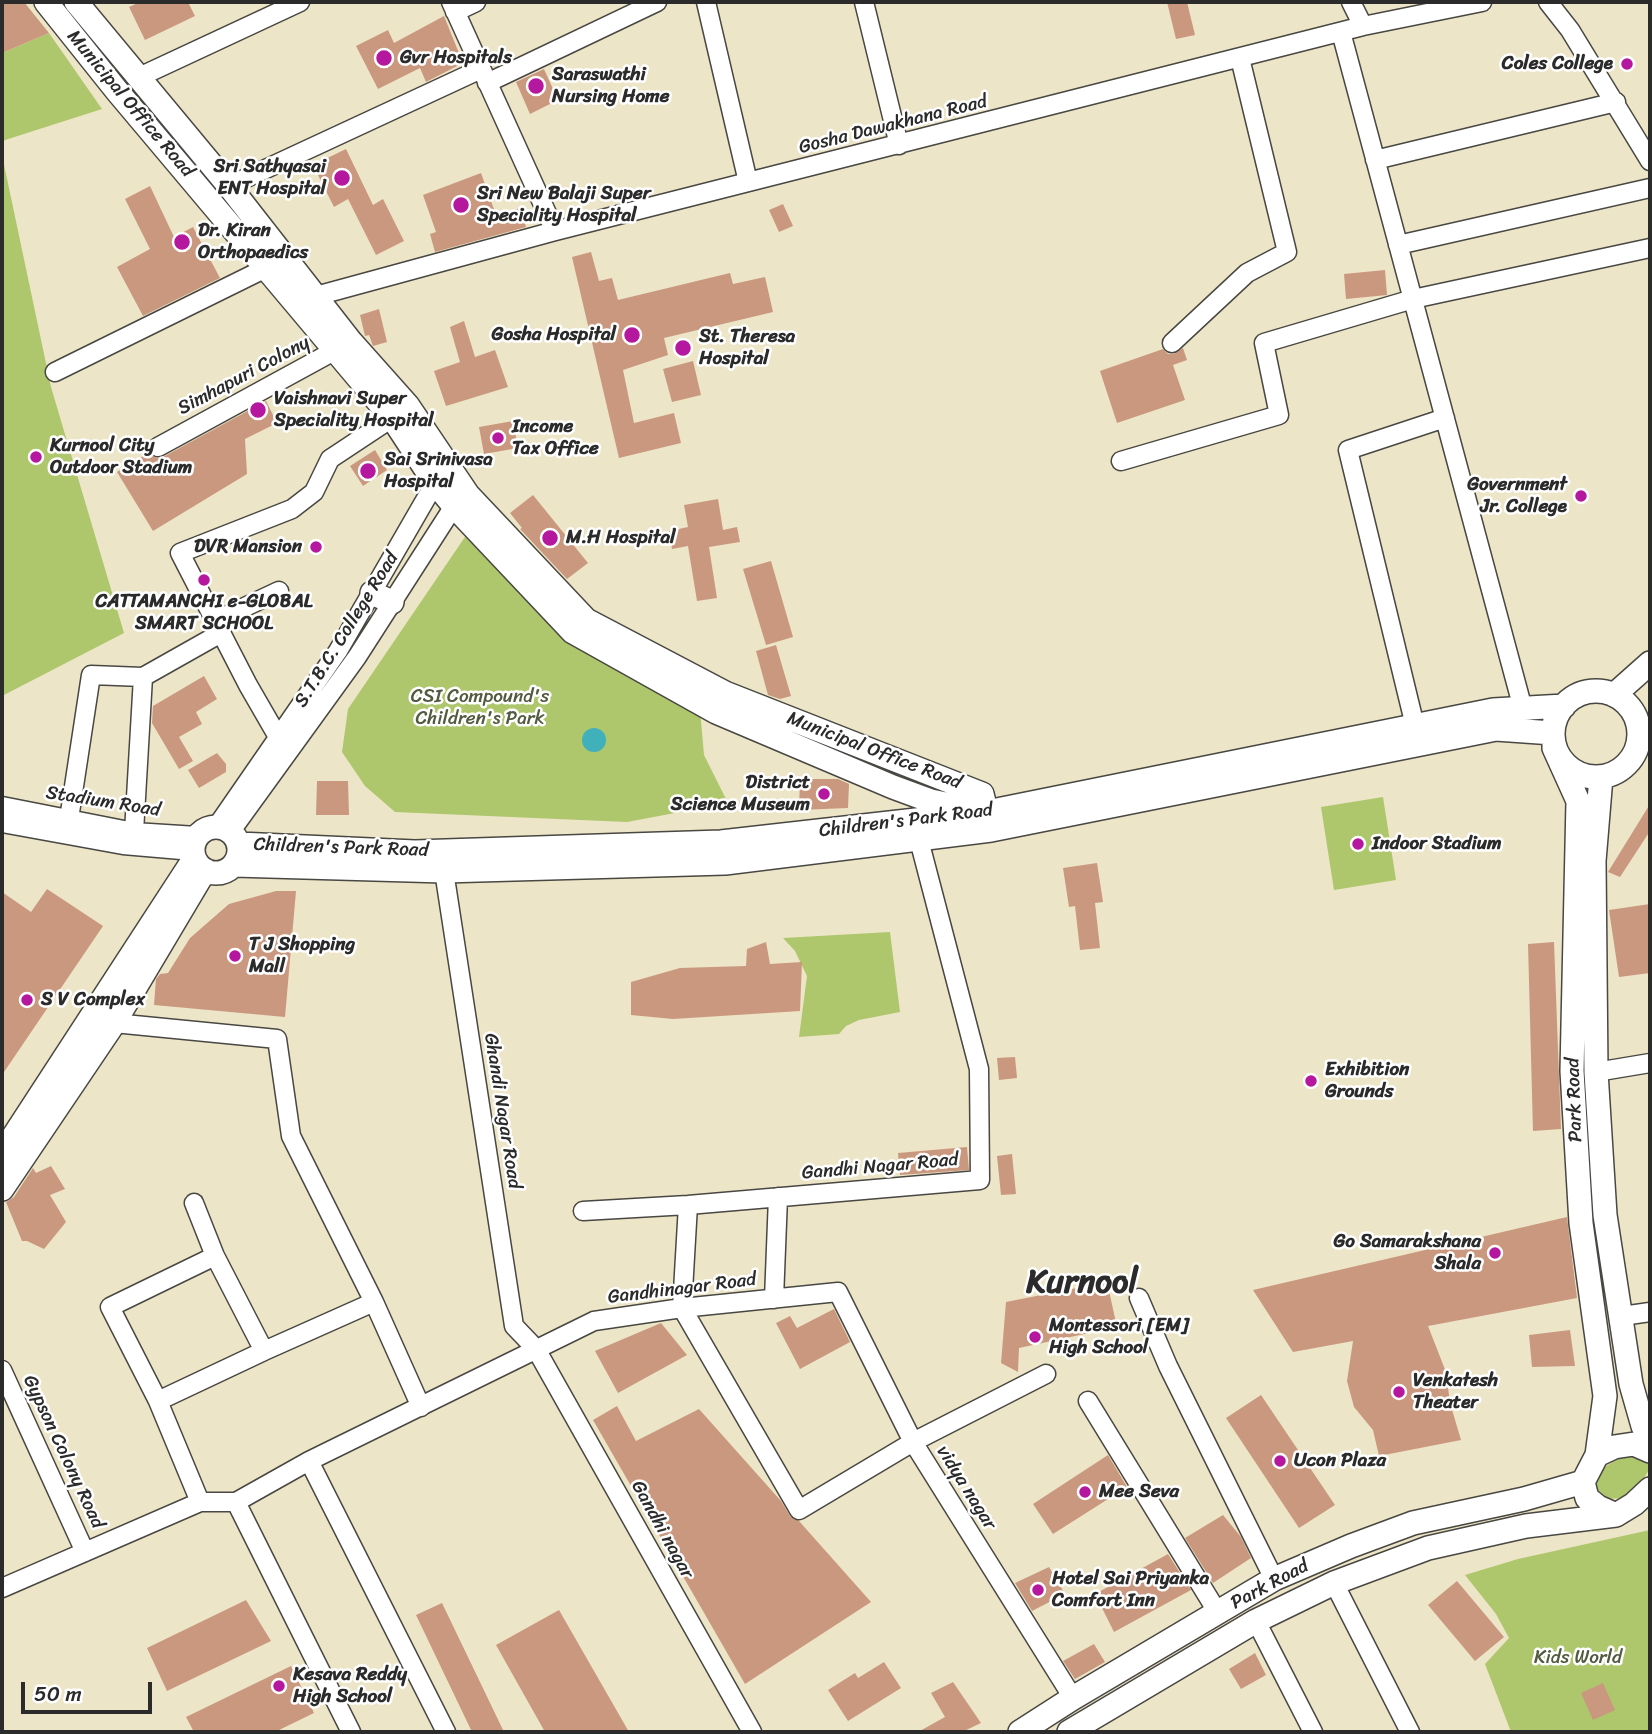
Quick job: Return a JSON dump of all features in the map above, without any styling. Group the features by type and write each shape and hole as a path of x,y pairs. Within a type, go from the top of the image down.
{"main road":[{"name":"Municipal Office Road","path":"46,2 266,268 343,346 400,412 461,501 573,632 716,712 905,792 989,821"},
{"name":"Municipal Office Road","path":"76,2 229,186 316,296 343,346"},
{"path":"1614,695 1650,663"},
{"path":"1587,692 1600,692 1642,707 1638,726 1639,739 1635,752 1627,763 1615,772 1601,777 1586,776 1573,771 1562,761 1554,740 1556,718 1564,706 1574,697 1587,692"},
{"name":"Children's Park Road","path":"214,848 444,871 725,863 919,840 989,821 1415,726 1493,710 1564,706"},
{"name":"Children's Park Road","path":"214,848 415,852 721,842 989,821 1496,729 1554,740"},
{"name":"Park Road","path":"1020,1732 1274,1579 1413,1523 1524,1499 1583,1482 1597,1455 1605,1396 1581,1223 1572,1071 1578,801 1554,740"},
{"name":"Park Road","path":"1601,777 1594,861 1595,1072 1605,1215 1631,1384 1643,1426 1650,1440"},
{"name":"S.T.B.C. College Road","path":"2,1189 114,1023 214,848"},
{"name":"S.T.B.C. College Road","path":"2,1154 214,848"},
{"path":"1597,1455 1614,1447 1634,1444 1650,1451"},
{"path":"1583,1482 1587,1498 1598,1507 1616,1515 1634,1504 1650,1489"},
{"name":"Park Road","path":"1078,1726 1256,1621 1334,1583 1428,1548 1526,1526 1616,1515"},
{"path":"1073,1698 1078,1726"}],"street":[{"path":"137,78 300,2"},
{"path":"476,2 453,7 555,231"},
{"path":"229,186 657,2"},
{"path":"706,2 748,182"},
{"path":"864,2 899,145"},
{"path":"1351,2 1363,26"},
{"name":"Gosha Dawakhana Road","path":"316,296 555,231 1363,26 1482,2"},
{"path":"1548,2 1570,30 1650,161"},
{"path":"1341,32 1523,709"},
{"path":"1172,343 1247,273 1287,252 1240,58"},
{"path":"1375,160 1616,102"},
{"path":"1398,245 1650,188"},
{"path":"1121,461 1279,415 1264,343 1413,299 1650,248"},
{"path":"55,372 266,268"},
{"name":"Simhapuri Colony","path":"158,447 343,346"},
{"path":"278,737 180,553 292,509 314,492 330,459 400,412"},
{"path":"1415,726 1348,450 1445,418"},
{"name":"S.T.B.C. College Road","path":"214,848 278,737 338,651 382,598 444,477"},
{"path":"214,848 357,657 382,598 461,501"},
{"path":"69,819 91,675 143,677 218,627 279,591"},
{"path":"134,832 143,677"},
{"name":"Stadium Road","path":"2,806 214,848"},
{"name":"Stadium Road","path":"2,823 123,845 214,848"},
{"name":"Gandhi Nagar Road","path":"583,1211 688,1205 980,1180 979,1069 919,840"},
{"name":"Ghandi Nagar Road","path":"444,871 514,1326 536,1349"},
{"path":"114,1023 277,1039 291,1136 374,1302 421,1407"},
{"path":"1595,1072 1650,1063"},
{"path":"774,1299 778,1197"},
{"path":"194,1203 215,1256 264,1351"},
{"path":"688,1205 682,1308 799,1510 913,1442 1046,1374"},
{"path":"200,1502 158,1401 110,1307 215,1256"},
{"name":"Gandhinagar Road","path":"536,1349 594,1321 682,1308 838,1292"},
{"name":"vidya nagar","path":"838,1292 913,1442 1073,1698"},
{"path":"1139,1298 1168,1366 1274,1579"},
{"path":"158,1401 374,1302"},
{"path":"1622,1317 1650,1312"},
{"path":"2,1588 200,1502 236,1502 309,1461 536,1349"},
{"name":"Gandhi nagar","path":"536,1349 752,1732"},
{"name":"Gypson Colony Road","path":"2,1370 85,1552"},
{"path":"1088,1401 1218,1613"},
{"path":"309,1461 446,1732"},
{"path":"236,1502 351,1732"},
{"path":"1334,1583 1410,1732"},
{"path":"1256,1621 1313,1732"}],"green space":[{"path":"49,33 102,109 2,141 2,53"},
{"name":"Kurnool City Outdoor Stadium","path":"2,155 51,387 124,633 2,696"},
{"name":"CSI Compound's Children's Park","path":"467,534 558,633 700,710 704,755 728,803 627,822 395,812 365,786 342,752 348,709"},
{"name":"Indoor Stadium","path":"1383,797 1396,880 1334,890 1321,807"},
{"path":"890,932 900,1012 859,1020 846,1026 839,1034 799,1037 807,976 795,951 783,938"},
{"path":"1630,1452 1647,1460 1649,1470 1639,1486 1623,1498 1606,1499 1594,1490 1594,1480 1606,1466"},
{"name":"Kids World","path":"1650,1530 1650,1732 1511,1732 1485,1664 1509,1638 1496,1614 1465,1575 1518,1559"}],"water":[{"path":"594,728 603,731 606,740 603,749 594,752 585,749 582,740 585,731"}],"building":[{"path":"2,2 24,2 49,33 2,53"},
{"path":"140,2 188,2 195,16 145,40 129,7"},
{"path":"1167,2 1187,2 1195,35 1176,39"},
{"path":"444,16 463,63 426,82 420,68 378,89 356,46 388,30 394,43"},
{"path":"544,69 558,100 530,114 516,82"},
{"path":"346,149 373,205 383,199 404,241 376,255 348,199 334,207 313,165"},
{"path":"481,173 496,215 521,208 526,227 435,252 430,234 436,232 423,195"},
{"path":"150,186 174,237 193,227 220,278 143,316 117,267 150,249 125,199"},
{"path":"783,204 793,226 779,232 769,210"},
{"path":"591,252 599,281 612,278 618,300 730,273 733,284 765,277 773,312 664,338 668,355 623,370 634,423 674,413 681,443 619,458 572,257"},
{"path":"1385,270 1387,295 1346,299 1344,274"},
{"path":"379,309 387,342 373,346 369,335 365,336 360,315"},
{"path":"464,321 475,357 495,350 508,387 446,406 434,371 460,362 450,327"},
{"path":"1183,348 1187,360 1173,365 1185,400 1117,423 1100,371 1163,349 1168,354 1174,354"},
{"path":"693,361 701,395 672,402 663,369"},
{"path":"266,401 277,423 245,439 247,474 153,531 117,472 148,453 157,458 163,457"},
{"name":"Income Tax Office","path":"513,421 518,448 484,454 479,427"},
{"path":"375,450 387,470 363,486 350,466"},
{"name":"M.H Hospital","path":"533,495 588,563 567,579 520,529 522,528 510,513"},
{"path":"718,499 723,530 737,527 740,542 709,547 717,598 697,601 688,546 672,549 669,531 688,527 684,505"},
{"path":"771,561 793,637 766,645 743,569"},
{"path":"776,645 791,696 780,699 768,695 756,651"},
{"path":"204,676 217,699 196,712 202,724 179,737 193,761 179,769 152,723 153,706"},
{"path":"217,753 226,764 226,772 199,788 188,770"},
{"name":"District Science Museum","path":"800,779 838,779 849,784 848,808 799,810"},
{"path":"317,781 348,781 349,815 316,815"},
{"path":"1650,804 1650,831 1620,877 1608,872"},
{"path":"1097,863 1103,902 1095,903 1100,948 1080,950 1075,906 1069,907 1063,868"},
{"name":"S V Complex","path":"47,889 103,926 2,1075 2,892 31,912"},
{"name":"T J Shopping Mall","path":"276,891 296,891 285,1017 154,1005 156,979 160,974 168,973 190,938 229,904"},
{"path":"1650,904 1650,973 1619,977 1609,910"},
{"path":"766,942 770,964 802,962 800,1011 673,1019 631,1015 631,982 680,968 746,966 747,949"},
{"path":"1554,942 1561,1129 1533,1131 1528,944"},
{"path":"1015,1057 1017,1078 999,1080 997,1058"},
{"path":"967,1147 969,1170 900,1175 898,1153"},
{"path":"1012,1154 1016,1194 1001,1195 997,1156"},
{"path":"51,1166 65,1189 50,1195 66,1222 44,1249 22,1241 6,1202 14,1197 33,1168 36,1173"},
{"name":"Go Samarakshana Shala","path":"1567,1217 1577,1298 1428,1326 1446,1372 1450,1403 1461,1440 1379,1456 1373,1430 1354,1407 1347,1381 1353,1341 1293,1352 1253,1290"},
{"name":"Montessori [EM] High School","path":"1107,1282 1117,1327 1019,1348 1018,1372 1001,1363 1006,1302"},
{"path":"834,1309 850,1342 800,1369 776,1323 790,1316 797,1328"},
{"path":"661,1323 687,1355 618,1393 595,1351"},
{"path":"1570,1330 1575,1366 1532,1367 1529,1335"},
{"name":"Ucon Plaza","path":"1261,1395 1335,1505 1299,1528 1226,1418"},
{"path":"617,1406 636,1441 699,1409 781,1501 790,1516 799,1521 871,1602 745,1684 593,1420"},
{"name":"Mee Seva","path":"1108,1455 1127,1487 1053,1534 1033,1504"},
{"path":"1223,1515 1241,1537 1251,1558 1213,1583 1185,1538"},
{"path":"1168,1554 1191,1590 1114,1632 1095,1594"},
{"name":"Hotel Sai Priyanka Comfort Inn","path":"1049,1567 1065,1594 1032,1611 1015,1583"},
{"path":"1457,1581 1504,1637 1475,1661 1428,1605"},
{"path":"246,1600 271,1641 167,1691 147,1648"},
{"path":"442,1603 504,1732 472,1732 416,1615"},
{"path":"559,1610 629,1732 545,1732 496,1645"},
{"path":"1094,1644 1105,1662 1075,1679 1063,1661"},
{"path":"1255,1653 1266,1675 1241,1689 1229,1669"},
{"path":"884,1662 901,1688 848,1721 828,1690 855,1673 858,1678"},
{"name":"Kesava Reddy High School","path":"291,1666 314,1713 275,1732 194,1732 186,1717"},
{"path":"953,1682 981,1723 962,1732 918,1732 945,1717 931,1693"},
{"path":"1603,1683 1615,1710 1593,1720 1581,1693"}],"place":[{"name":"Gvr Hospitals","path":"384,58"},
{"name":"Coles College","path":"1627,64"},
{"name":"Saraswathi Nursing Home","path":"536,86"},
{"name":"Sri Sathyasai ENT Hospital","path":"342,178"},
{"name":"Sri New Balaji Super Speciality Hospital","path":"461,205"},
{"name":"Dr. Kiran Orthopaedics","path":"182,242"},
{"name":"Gosha Hospital","path":"632,335"},
{"name":"St. Theresa Hospital","path":"683,348"},
{"name":"Vaishnavi Super Speciality Hospital","path":"258,410"},
{"name":"Income Tax Office","path":"498,438"},
{"name":"Kurnool City Outdoor Stadium","path":"36,457"},
{"name":"Sai Srinivasa Hospital","path":"368,471"},
{"name":"Government Jr. College","path":"1581,496"},
{"name":"M.H Hospital","path":"550,538"},
{"name":"DVR Mansion","path":"316,547"},
{"name":"CATTAMANCHI e-GLOBAL SMART SCHOOL","path":"204,580"},
{"name":"District Science Museum","path":"824,794"},
{"name":"Indoor Stadium","path":"1358,844"},
{"name":"T J Shopping Mall","path":"235,956"},
{"name":"S V Complex","path":"27,1000"},
{"name":"Exhibition Grounds","path":"1311,1081"},
{"name":"Go Samarakshana Shala","path":"1495,1253"},
{"name":"Montessori [EM] High School","path":"1035,1337"},
{"name":"Venkatesh Theater","path":"1399,1392"},
{"name":"Ucon Plaza","path":"1280,1461"},
{"name":"Mee Seva","path":"1085,1492"},
{"name":"Hotel Sai Priyanka Comfort Inn","path":"1038,1590"},
{"name":"Kesava Reddy High School","path":"279,1686"}],"district":[{"name":"Kurnool","path":"1082,1284"}]}
